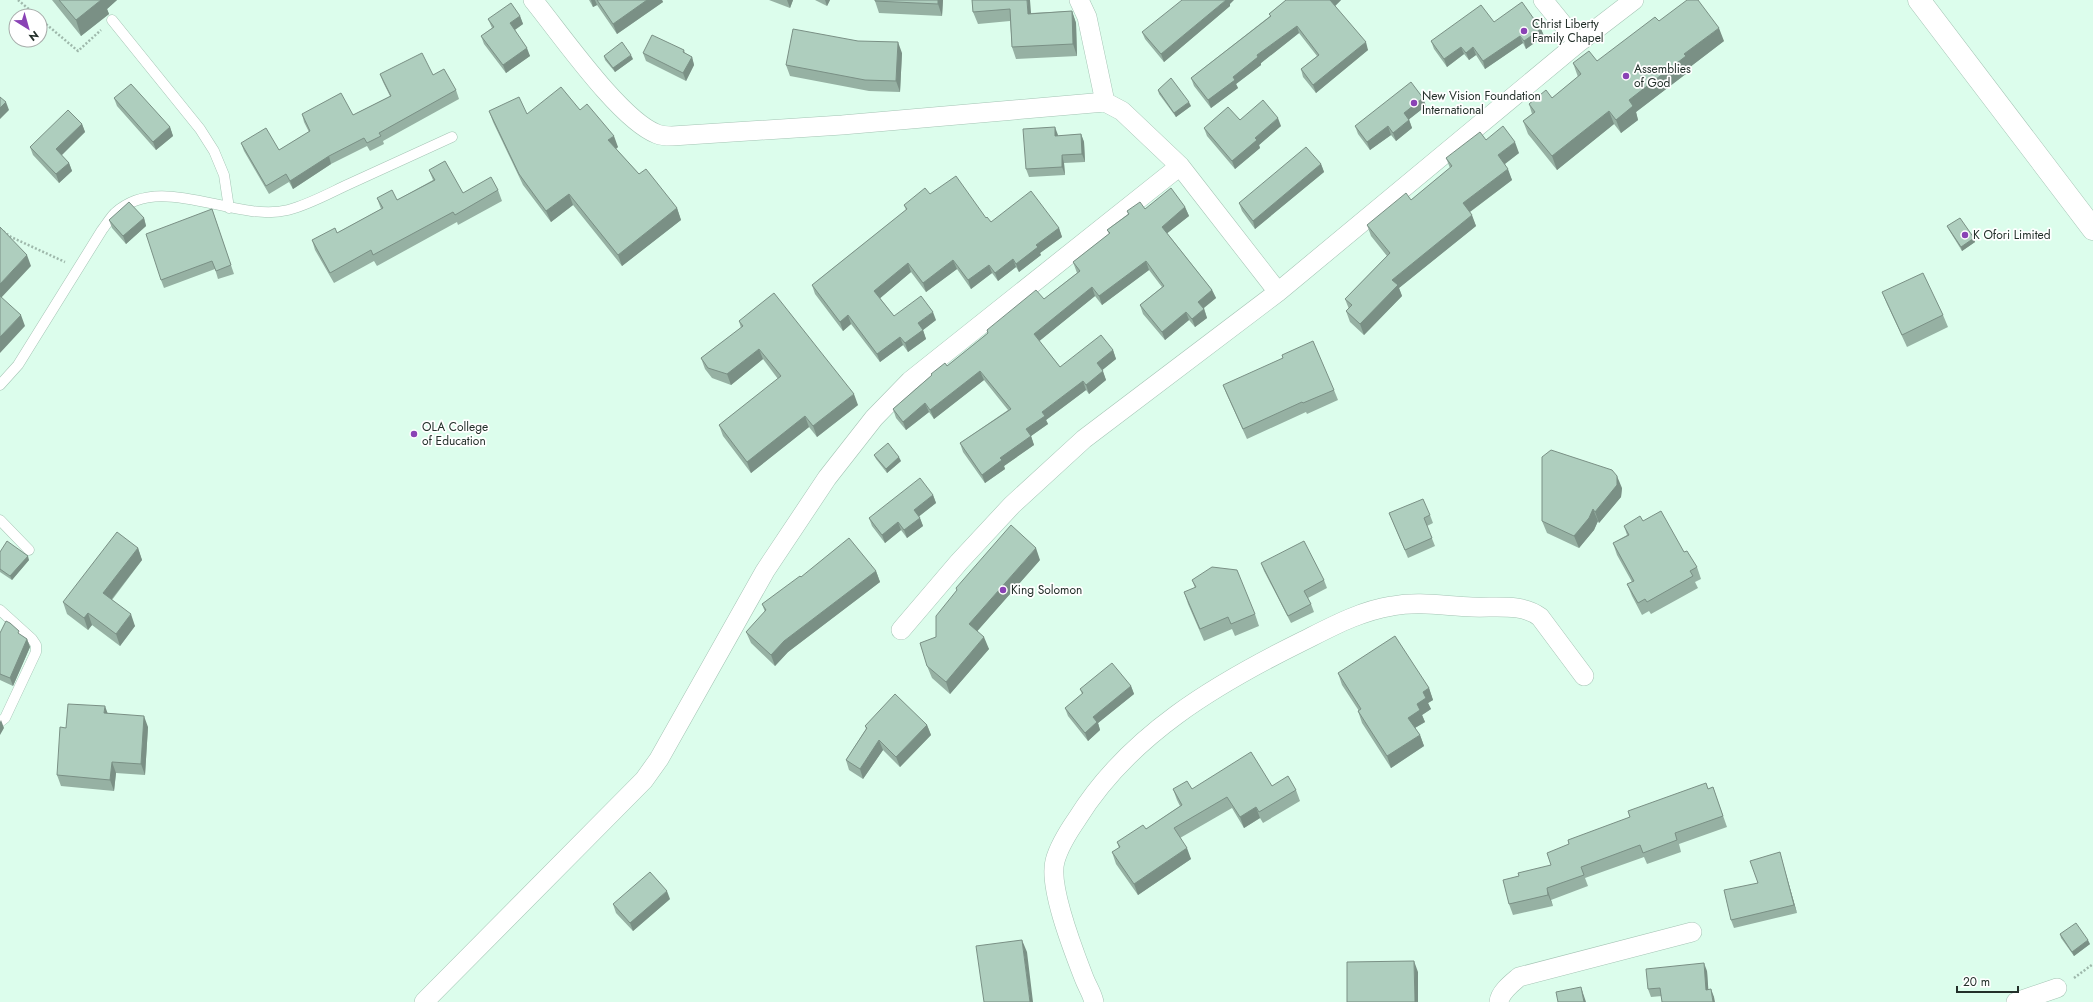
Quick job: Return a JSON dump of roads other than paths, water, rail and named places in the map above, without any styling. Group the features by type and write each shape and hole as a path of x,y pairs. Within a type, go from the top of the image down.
{"highway":[{"path":"1919,0 2093,229"}],"street":[{"path":"534,0 602,86 621,107 642,125 657,134 672,136 842,126 1105,102 1122,111 1180,166 1278,292"},
{"path":"1079,0 1087,17 1105,102"},
{"path":"1543,0 1578,42"},
{"path":"901,630 959,562 1012,505 1079,444 1278,292 1578,42 1634,0"},
{"path":"424,1002 644,780 660,759 765,571 827,478 874,418 910,381 1180,166"},
{"path":"1094,1002 1084,979 1054,885 1054,862 1062,843 1089,799 1108,777 1152,733 1190,704 1285,650 1350,618 1390,606 1414,603 1470,607 1524,608 1533,612 1540,618 1584,676"},
{"path":"1499,1002 1499,998 1519,977 1692,932"},
{"path":"2016,1002 2057,988"}],"lane":[{"path":"112,20 200,129 214,151 224,175 229,208"},
{"path":"0,385 18,365 102,230 115,213 133,202 166,195 229,208 269,212 289,210 452,137"},
{"path":"0,520 29,550"},
{"path":"0,610 32,639 36,645 36,652 5,718 0,722"}],"place":[{"name":"Christ Liberty Family Chapel","path":"1524,31"},
{"name":"Assemblies of God","path":"1626,76"},
{"name":"New Vision Foundation International","path":"1414,103"},
{"name":"K Ofori Limited","path":"1965,235"},
{"name":"OLA College of Education","path":"414,434"},
{"name":"King Solomon","path":"1003,590"}]}
